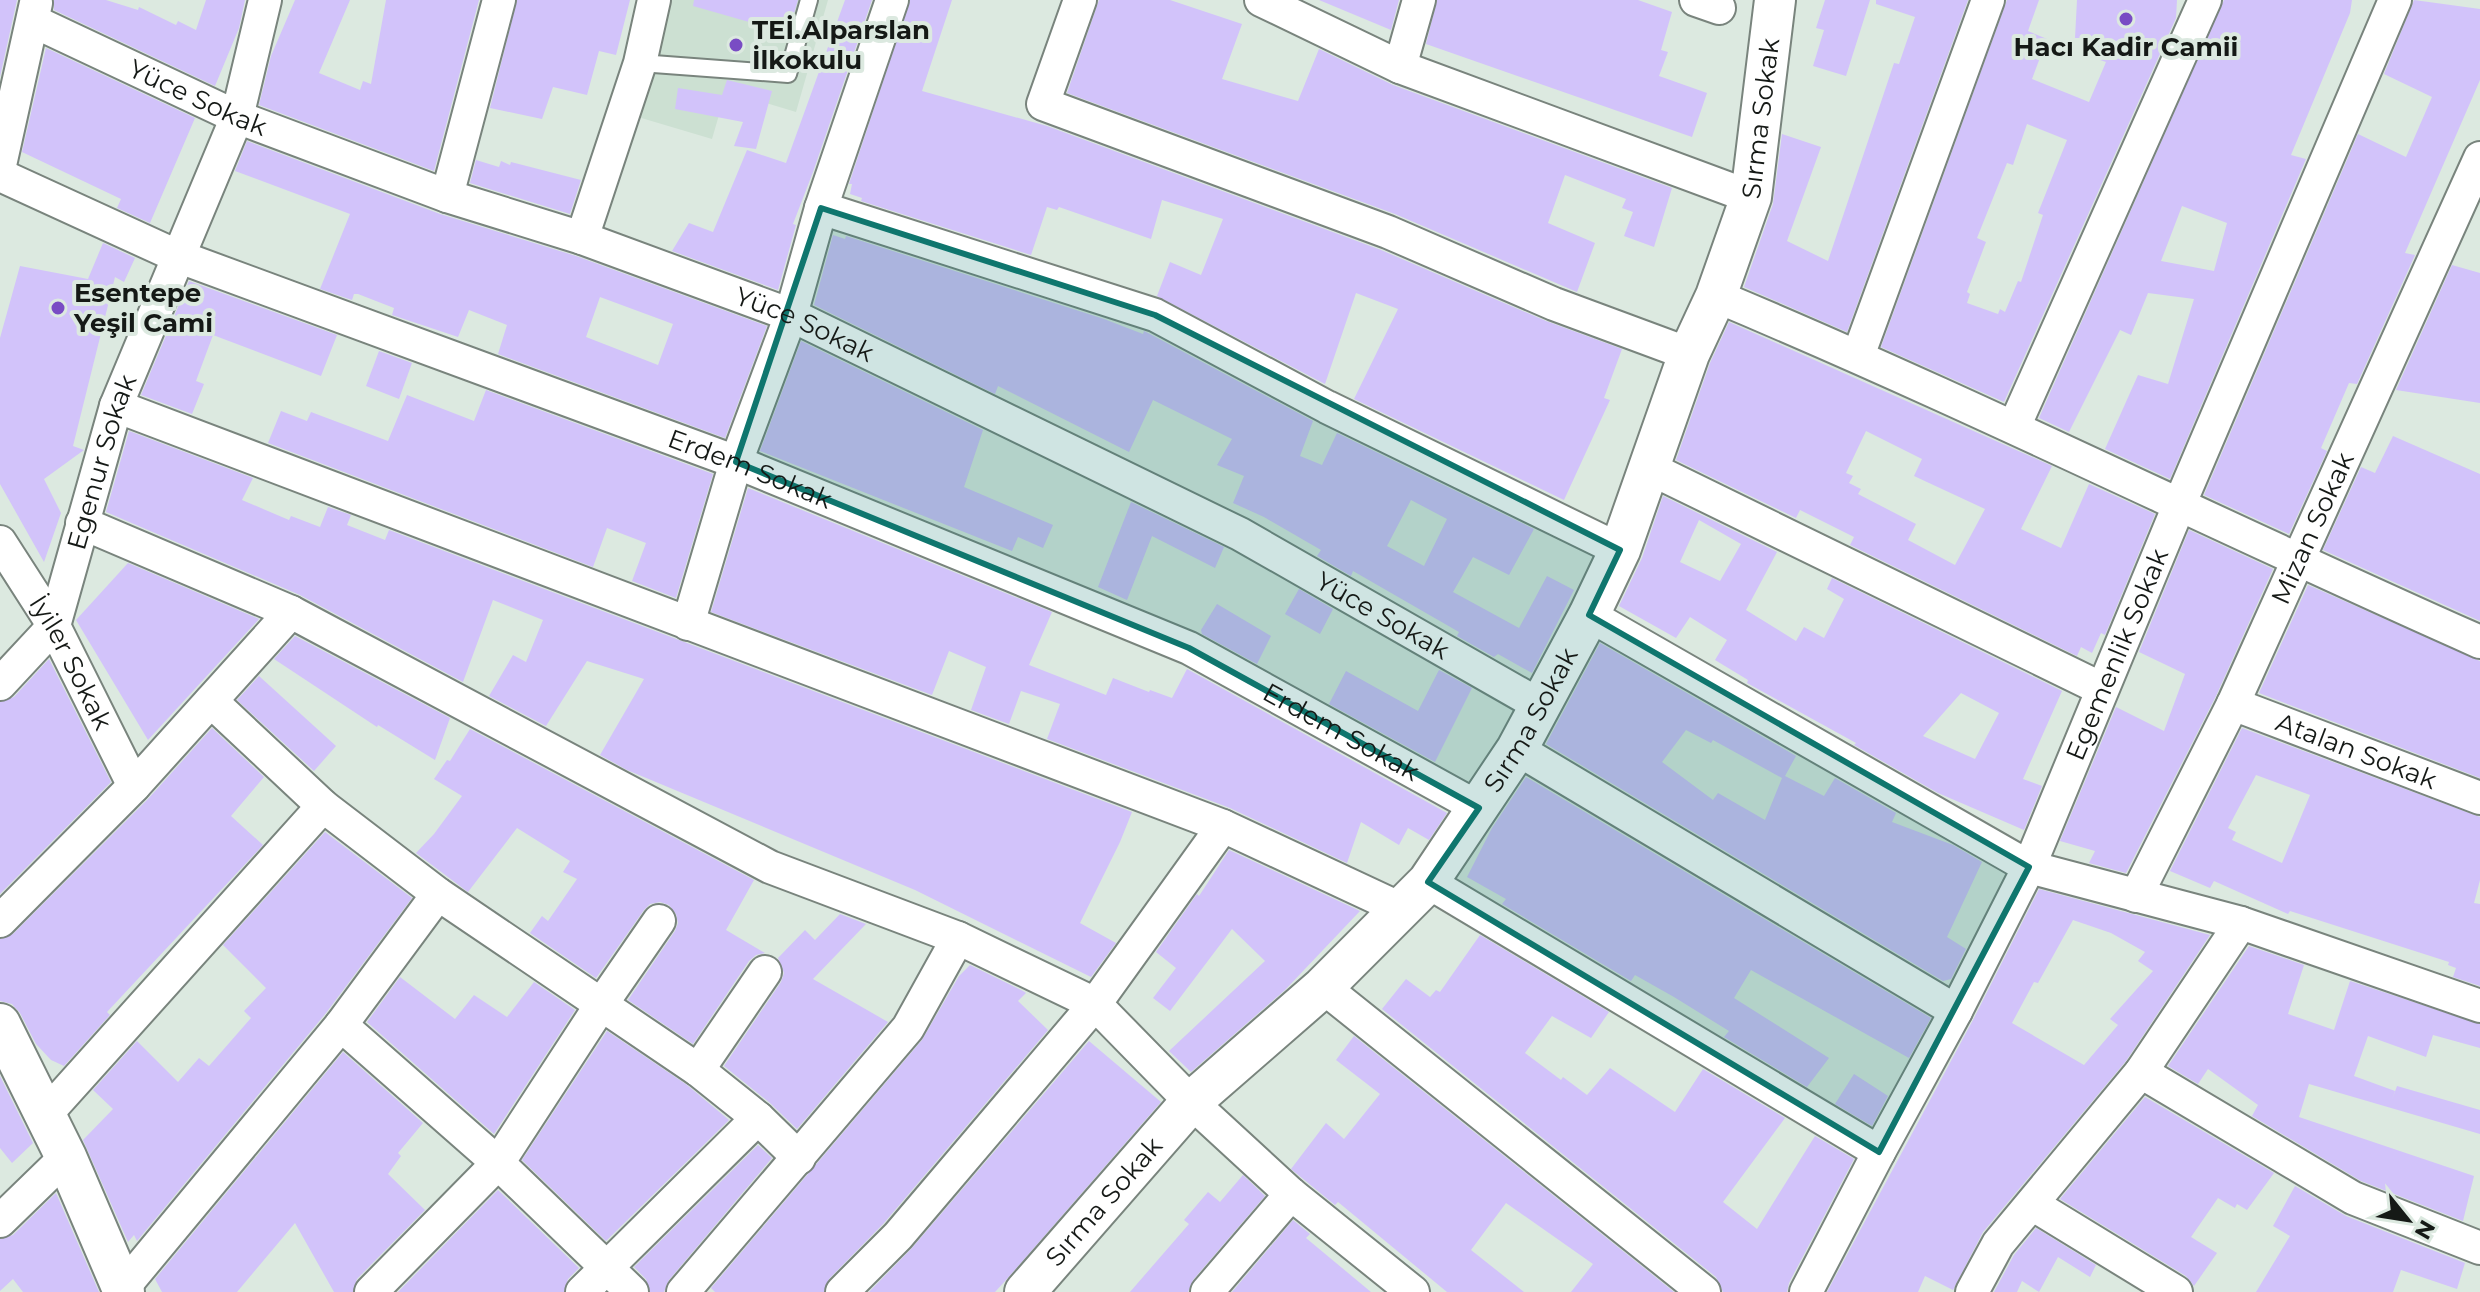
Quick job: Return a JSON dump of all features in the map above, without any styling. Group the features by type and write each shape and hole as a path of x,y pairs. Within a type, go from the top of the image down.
{"street":[{"name":"Egenur Sokak","path":"0,684 54,626 116,406 237,117 265,0"},
{"path":"447,196 499,0"},
{"path":"582,238 640,63 654,0"},
{"path":"688,624 736,462 791,315 821,208 892,0"},
{"path":"1080,0 1043,104 1388,232 1554,304 1689,354"},
{"path":"1261,0 1400,67 1751,197"},
{"path":"1400,67 1419,0"},
{"name":"Sırma Sokak","path":"1025,1292 1191,1102 1323,987 1414,895 1479,808 1517,749 1620,550 1689,354 1716,296 1751,197 1775,0"},
{"path":"1858,356 1988,0"},
{"path":"2014,427 2205,0"},
{"name":"Egemenlik Sokak","path":"1806,1292 2029,867 2180,503 2395,0"},
{"name":"Yüce Sokak","path":"35,10 237,117 447,196 582,238 791,315 1240,534 1541,706"},
{"path":"0,165 35,10"},
{"name":"Mizan Sokak","path":"2136,896 2233,704 2480,158"},
{"name":"Erdem Sokak","path":"0,175 177,256 736,462 1189,648 1479,808"},
{"path":"821,208 1155,315 1341,414 1620,550"},
{"path":"1716,296 1858,356 2180,503 2298,561 2480,642"},
{"path":"116,406 1223,826 1414,895 1879,1152"},
{"path":"1649,468 2102,689"},
{"path":"82,523 291,612 770,867 958,938 1095,1004 1191,1102 1291,1194 1403,1289"},
{"name":"İyiler Sokak","path":"0,542 54,626 134,786"},
{"path":"0,921 134,786 291,612"},
{"path":"1589,615 2029,867 2241,923 2480,1006"},
{"path":"211,701 323,806 438,894 698,1070 758,1118 799,1158"},
{"name":"Atalan Sokak","path":"2233,704 2480,798"},
{"path":"1517,749 1956,1011"},
{"path":"46,1114 323,806"},
{"path":"842,1292 898,1236 1095,1004 1223,826"},
{"path":"0,1024 66,1157 123,1290 341,1025 438,894"},
{"path":"371,1292 498,1163 659,921"},
{"path":"1972,1292 1998,1244 2141,1072 2241,923"},
{"path":"683,1292 908,1028 958,938"},
{"path":"698,1070 765,972"},
{"path":"1323,987 1704,1292"},
{"path":"341,1025 498,1163 632,1292"},
{"path":"2141,1072 2353,1198 2480,1248"},
{"path":"582,1292 758,1118"},
{"path":"0,1221 66,1157"},
{"path":"1207,1292 1291,1194"},
{"path":"2032,1204 2176,1292"}],"lane":[{"path":"640,63 788,74 809,0"}],"highlighted area":[{"path":"821,208 1155,315 1620,550 1589,615 2029,867 1879,1152 1428,882 1479,808 1189,648 736,462"}],"shaded area":[{"name":"TEİ.Alparslan İlkokulu","path":"668,0 828,0 796,112 726,91 712,139 638,117"}],"building":[{"path":"0,0 17,0 0,77"},
{"path":"54,0 106,0 138,10 139,7 176,25 178,21 196,30 206,0 245,0 239,28 215,86 54,10"},
{"path":"295,0 350,0 319,73 360,90 363,81 371,84 386,0 479,0 434,171 259,105 271,56"},
{"path":"517,0 630,0 616,55 599,51 587,95 553,87 542,119 490,108"},
{"path":"694,0 798,0 788,33 693,6"},
{"path":"845,0 872,0 793,224 796,225 778,290 672,251 689,223 713,232 747,150 786,163"},
{"path":"910,0 952,0 922,91 1047,126 1381,250 1546,321 1622,349 1604,398 1610,400 1564,500 1354,399 1398,309 1356,293 1325,384 1157,296 1170,262 1201,275 1223,219 1162,200 1151,239 1059,207 1057,210 1047,207 1031,255 861,201 862,198 850,194 852,184 849,184"},
{"path":"1099,0 1170,0 1242,24 1222,79 1298,101 1319,49 1393,85 1672,188 1654,247 1624,236 1633,212 1622,208 1626,199 1565,175 1548,223 1595,243 1577,292 1395,214 1067,93"},
{"path":"1319,0 1399,0 1391,30"},
{"path":"1437,0 1638,0 1672,12 1661,50 1668,52 1659,76 1707,93 1692,137 1426,44"},
{"path":"1825,0 1870,0 1846,76 1813,66 1824,30 1816,28"},
{"path":"1876,0 1968,0 1847,332 1744,287 1773,204 1782,134 1821,147 1787,241 1828,261 1894,63 1899,64 1915,17 1876,4"},
{"path":"2007,0 2039,0 2028,31 2047,39 2032,79 2089,102 2106,62 2091,57 2099,38 2075,38 2077,0 2177,0 2176,18 2004,402 1881,347","holes":["2027,124 2067,140 2038,213 2043,215 2021,282 2018,281 2005,312 2000,309 1998,314 1967,303 1970,294 1967,292 1986,242 1977,238 2007,163 2013,165"]},
{"path":"2224,0 2352,0 2350,13 2291,155 2306,159 2170,479 2105,449 2138,375 2168,384 2194,299 2148,293 2131,335 2120,330 2069,432 2039,418","holes":["2182,206 2227,223 2214,271 2161,261"]},
{"path":"2414,0 2480,9 2480,80 2405,253 2415,255 2357,384 2349,383 2321,448 2327,451 2289,534 2204,495 2358,134 2406,157 2432,97 2384,74"},
{"path":"46,48 195,118 150,223 117,208 121,199 22,152"},
{"path":"727,80 772,91 756,149 734,146 743,122 675,109 678,88 722,95"},
{"path":"247,141 440,214 576,256 767,326 725,438 498,354 507,325 469,310 458,337 392,315 394,308 358,294 354,294 352,300 320,289 350,214 235,171","holes":["600,297 673,324 658,365 586,337"]},
{"path":"476,160 499,167 501,161 510,165 511,162 581,180 570,214 470,183"},
{"path":"833,235 845,239 846,236 1143,334 1144,331 1313,421 1300,456 1322,465 1337,433 1534,529 1509,575 1473,557 1453,592 1519,628 1547,576 1574,590 1532,673 1498,654 1494,657 1457,636 1459,632 1353,571 1351,576 1317,556 1321,550 1233,503 1244,476 1217,465 1232,439 1153,400 1129,452 998,386 995,394 814,305","holes":["1411,500 1447,519 1424,566 1387,546"]},
{"path":"103,243 135,258 124,282 115,277 73,446 84,450 44,479 61,513 44,562 0,484 0,338 20,266 88,279"},
{"path":"2452,265 2480,273 2480,403 2396,390"},
{"path":"189,281 337,335 321,376 213,335 196,381 204,384 192,414 141,395"},
{"path":"1729,322 2052,466 2021,529 2061,548 2089,484 2155,514 2105,635 2101,633 2092,653 2081,647 2077,656 1850,545 1854,537 1800,510 1796,518 1676,460 1710,363","holes":["1866,431 1922,459 1914,476 1985,509 1955,565 1908,540 1916,524 1858,494 1861,489 1849,483 1853,476 1846,473"]},
{"path":"801,341 983,430 964,487 1053,525 1043,548 1018,537 1012,551 760,451"},
{"path":"379,351 412,363 399,399 366,386"},
{"path":"486,390 713,474 676,598 632,581 646,543 607,528 593,567 268,443 281,411 307,421 311,412 388,441 407,395 474,421"},
{"path":"129,431 253,478 242,500 289,520 291,516 320,527 328,507 351,515 347,525 385,540 389,530 1132,812 1080,923 1116,943 1091,977 915,890 627,770 600,755 644,679 587,661 546,726 489,696 513,655 526,662 543,620 493,600 463,682 300,595 106,512"},
{"path":"2393,436 2480,474 2480,621 2323,550 2361,467 2375,473"},
{"path":"748,488 1052,612 1029,665 1106,695 1113,678 1172,698 1187,669 1447,813 1429,840 1408,828 1399,845 1361,822 1347,863 1230,808 1047,739 1060,704 1021,691 1009,724 971,710 986,667 949,651 932,695 711,612"},
{"path":"1663,496 1777,552 1746,610 1796,641 1804,627 1824,638 1844,599 1827,589 1832,578 2062,691 2023,779 2042,786 2024,830 1938,793 1854,745 1856,743 1747,683 1748,680 1715,660 1727,640 1690,617 1676,638 1619,606 1642,558","holes":["1699,520 1741,544 1720,581 1680,562","1961,693 1999,713 1975,759 1923,736"]},
{"path":"1131,502 1224,547 1215,568 1152,536 1127,600 1098,587"},
{"path":"2189,530 2273,569 2216,696 2126,873 2089,863 2095,851 2060,841 2116,707 2164,731 2185,674 2139,652"},
{"path":"128,563 259,619 148,740 76,620"},
{"path":"2308,585 2480,661 2480,778 2259,693"},
{"path":"1299,589 1333,609 1320,634 1285,614"},
{"path":"1217,604 1271,636 1257,664 1202,634 1201,630"},
{"path":"295,636 450,718 435,760 377,727 274,659"},
{"path":"1600,643 1796,756 1785,776 1824,796 1835,778 1896,813 1892,822 1953,845 1982,862 1947,937 1966,949 1951,979 1943,981 1546,744","holes":["1686,730 1711,743 1713,740 1782,778 1765,820 1718,793 1713,800 1662,762"]},
{"path":"49,659 111,782 0,894 0,702 14,697"},
{"path":"1439,670 1472,688 1435,762 1329,704 1346,671 1418,711"},
{"path":"259,676 336,746 314,771 237,700"},
{"path":"212,728 264,777 231,816 263,845 107,1012 110,1015 64,1066 51,1060 36,1044 12,1004 0,1001 0,939 13,934 148,799"},
{"path":"2242,728 2480,817 2480,880 2474,903 2480,904 2480,986 2453,977 2456,968 2448,965 2449,962 2290,911 2288,914 2214,881 2210,888 2170,871","holes":["2256,775 2310,795 2282,863 2232,840 2236,832 2228,828"]},
{"path":"470,729 754,880 726,930 765,953 749,961 693,1044 628,1000 675,931 678,923 676,914 669,905 660,902 650,904 644,910 596,978 530,933 542,916 548,921 577,879 563,872 570,861 517,828 468,892 416,853 462,796 434,779 447,760 450,761"},
{"path":"1526,777 1931,1018 1909,1058 1751,970 1734,998 1829,1058 1807,1087 1724,1037 1729,1031 1674,997 1635,975 1631,981 1502,904 1506,899 1467,877 1492,828"},
{"path":"325,832 412,898 326,1013 137,1241 134,1235 128,1242 83,1140 113,1109 93,1090 137,1041 178,1082 199,1058 209,1066 251,1018 244,1011 266,988 223,945"},
{"path":"1229,850 1360,911 1285,990 1191,1072 1169,1051 1265,961 1232,929 1170,1011 1153,998 1176,968 1156,952"},
{"path":"2039,889 2210,935 2126,1061 1983,1232 1953,1290 1925,1276 1918,1292 1827,1292 1973,1020","holes":["2073,920 2111,933 2145,952 2138,961 2153,971 2110,1019 2118,1025 2084,1065 2012,1023"]},
{"path":"840,914 866,924 813,979 888,1022 797,1129 724,1066 781,982 784,973 778,958 805,930 815,940"},
{"path":"1480,935 1609,1012 1591,1038 1552,1016 1525,1053 1561,1080 1563,1077 1587,1095 1610,1068 1675,1112 1703,1069 1785,1118 1723,1202 1757,1229 1815,1136 1854,1159 1787,1292 1723,1292 1716,1277 1382,1009 1406,979 1430,997 1436,990 1440,992"},
{"path":"2249,946 2304,965 2288,1014 2334,1030 2350,981 2480,1024 2480,1048 2433,1035 2426,1057 2368,1036 2354,1076 2395,1091 2392,1100 2397,1086 2480,1110 2480,1134 2309,1084 2299,1117 2474,1176 2463,1221 2361,1181 2252,1116 2258,1105 2208,1069 2198,1084 2168,1066"},
{"path":"970,965 1026,993 1018,1001 1048,1030 884,1223 829,1279 824,1292 715,1292 711,1288 922,1040 959,976"},
{"path":"400,977 455,1019 474,995 507,1017 534,982 575,1010 494,1134 367,1022"},
{"path":"607,1031 687,1085 729,1120 606,1241 522,1160"},
{"path":"1354,1036 1674,1292 1571,1292 1593,1264 1506,1203 1471,1250 1524,1292 1447,1292 1338,1202 1335,1205 1291,1169 1326,1123 1344,1139 1380,1094 1336,1060"},
{"path":"1089,1041 1161,1102 1006,1280 995,1292 869,1292 912,1248"},
{"path":"343,1052 423,1123 398,1153 401,1156 388,1174 425,1210 357,1279 353,1292 334,1292 295,1223 237,1292 162,1292 155,1279"},
{"path":"1854,1074 1888,1096 1872,1126 1835,1104"},
{"path":"0,1076 33,1143 12,1163 0,1148"},
{"path":"2145,1097 2274,1173 2247,1210 2237,1204 2235,1208 2218,1198 2191,1237 2217,1253 2194,1286 2186,1276 2060,1199"},
{"path":"758,1145 772,1158 669,1280 664,1292 650,1292 646,1279 634,1267"},
{"path":"1243,1175 1265,1196 1193,1280 1188,1292 1130,1292 1189,1224 1184,1220 1208,1192 1220,1202"},
{"path":"2295,1186 2346,1216 2465,1263 2457,1289 2401,1270 2393,1292 2256,1292 2290,1236 2273,1226"},
{"path":"498,1190 579,1268 568,1279 564,1292 398,1292"},
{"path":"56,1193 99,1292 23,1292 13,1279 0,1291 0,1239 13,1235"},
{"path":"1293,1220 1310,1234 1306,1238 1371,1292 1232,1292"},
{"path":"2036,1228 2096,1265 2090,1277 2058,1257 2039,1292 2022,1281 2017,1292 1994,1292 2014,1255"}],"place":[{"name":"Hacı Kadir Camii","path":"2126,19"},
{"name":"TEİ.Alparslan İlkokulu","path":"736,45"},
{"name":"Esentepe Yeşil Cami","path":"58,308"}]}
